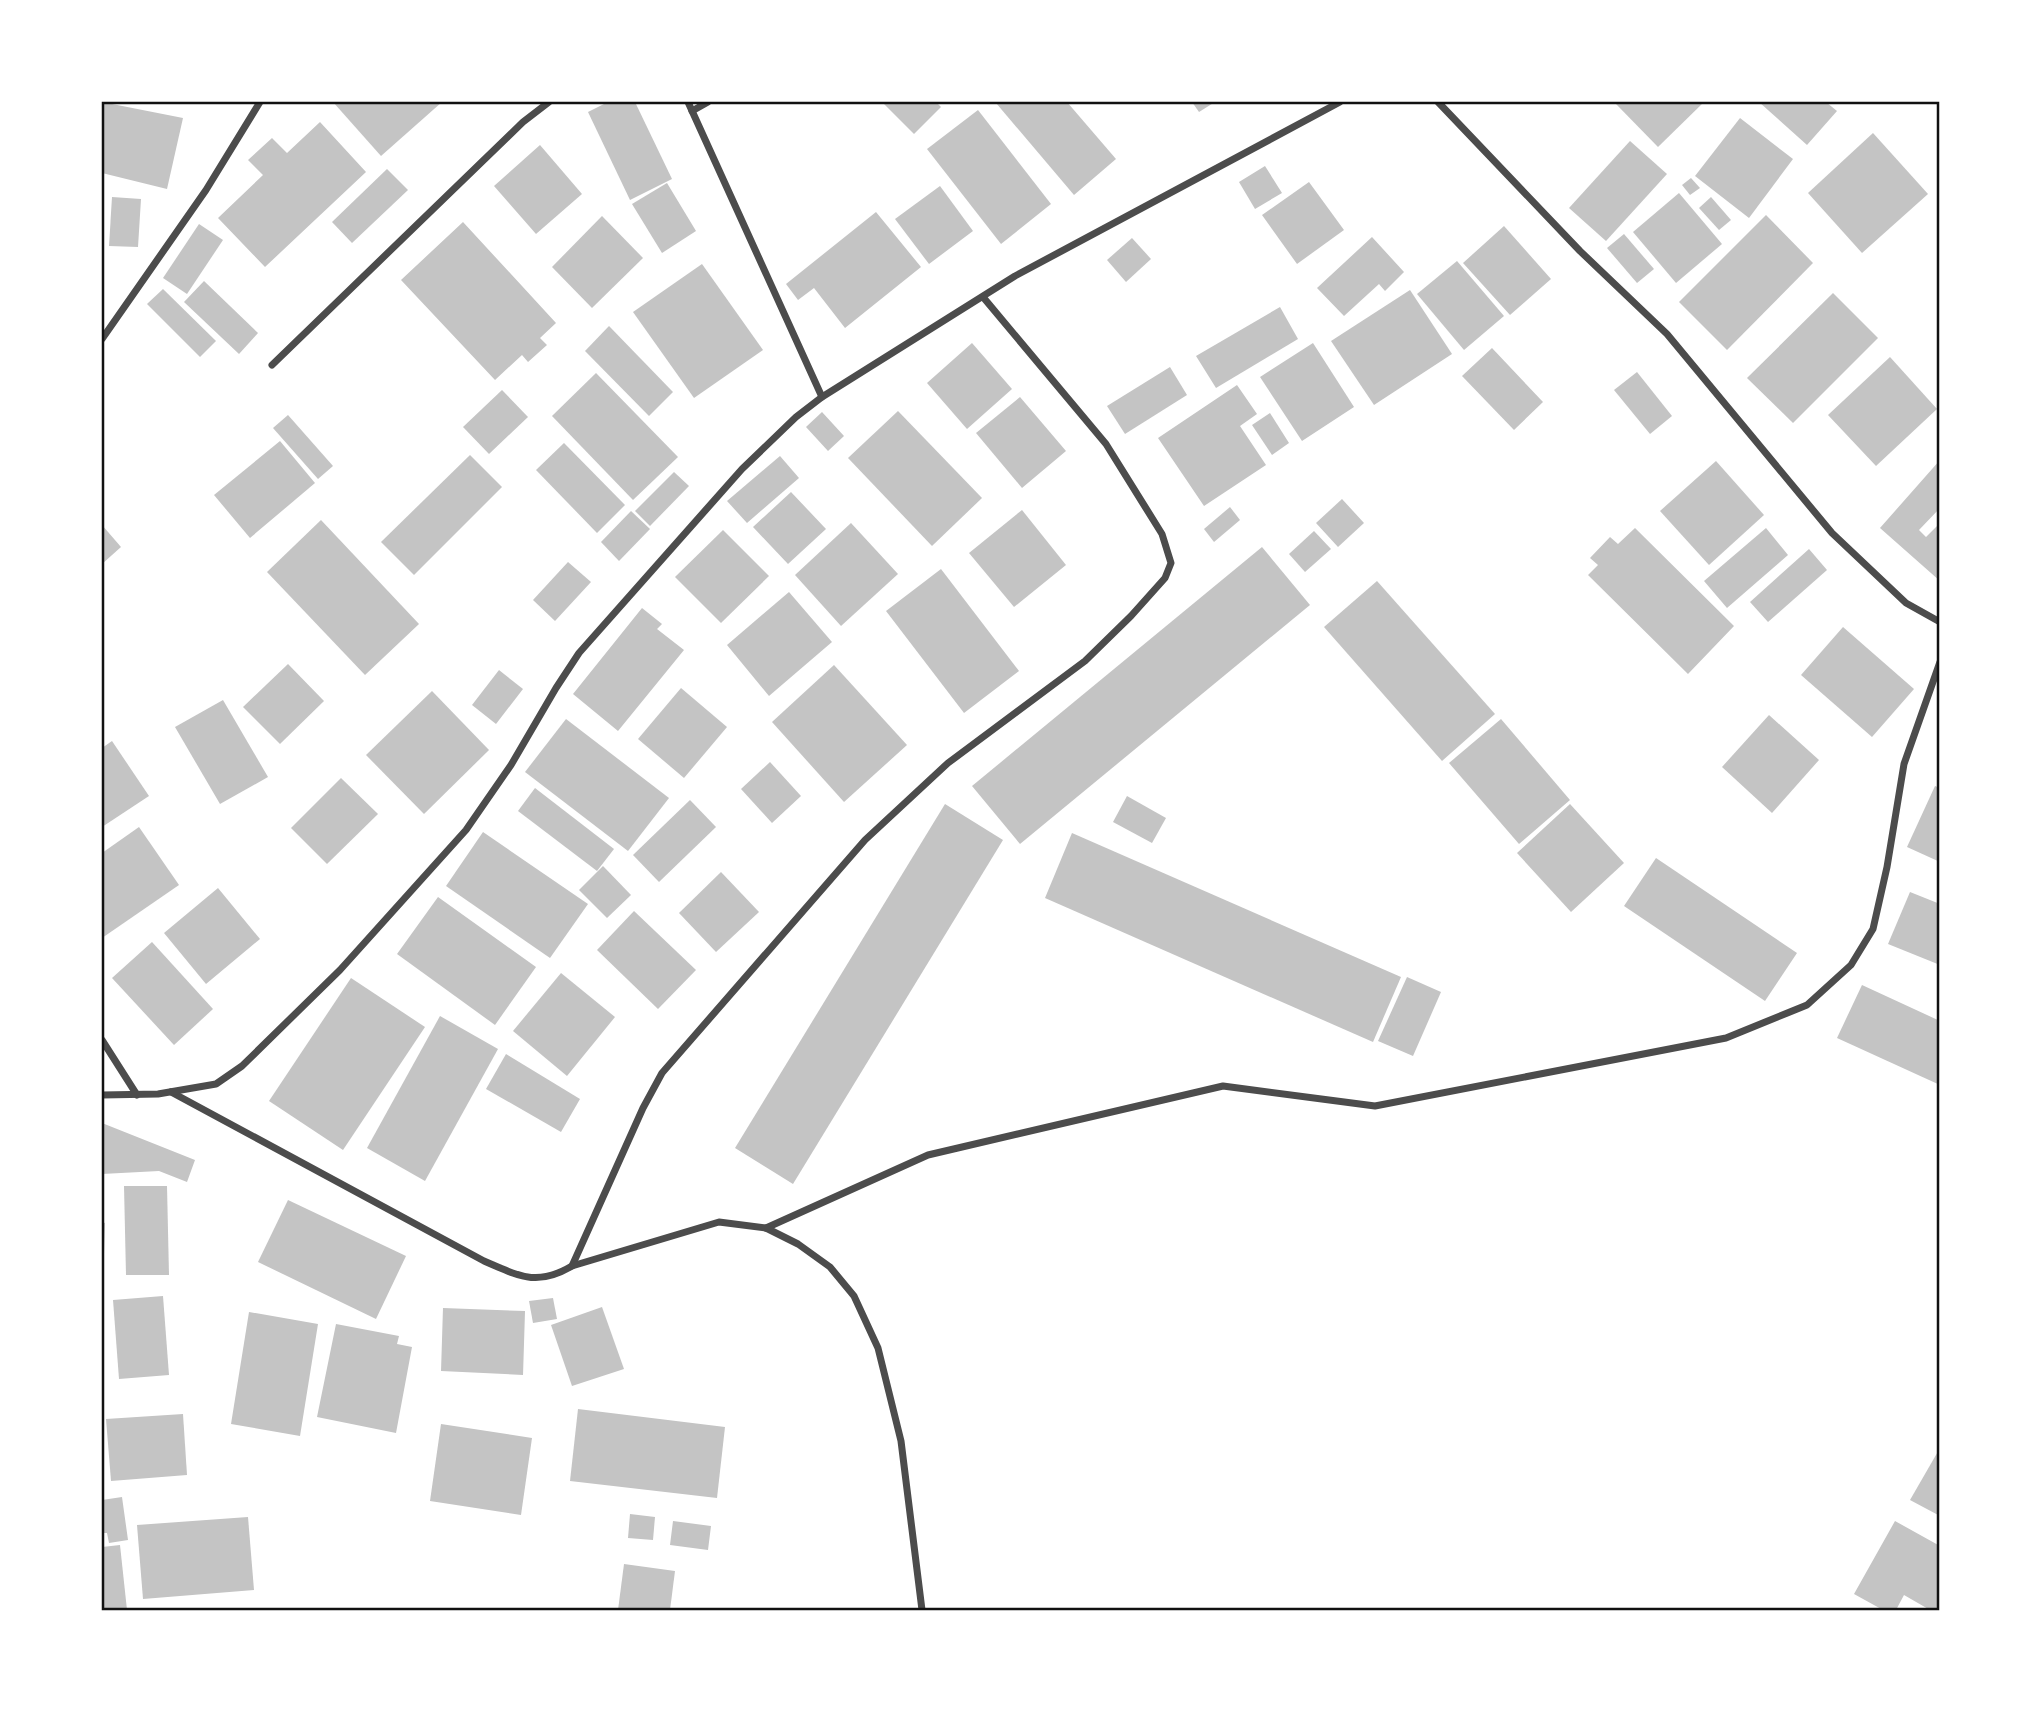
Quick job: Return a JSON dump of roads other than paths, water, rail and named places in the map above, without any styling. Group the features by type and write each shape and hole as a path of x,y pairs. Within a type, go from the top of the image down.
{"street":[{"path":"102,339 206,190 260,102"},
{"path":"272,365 523,122 549,102"},
{"path":"688,102 822,397"},
{"path":"692,111 708,102"},
{"path":"102,1095 171,1092 216,1084 242,1066 340,970 466,830 511,765 579,653 742,470 796,417 822,397 1014,276 1340,102"},
{"path":"1438,102 1580,251 1667,334 1832,533 1906,603 1940,622"},
{"path":"572,1266 642,1108 662,1073 865,840 947,762 1084,661 1166,578 1171,563 1163,534 1107,444 983,297"},
{"path":"766,1228 928,1155 1223,1086 1376,1106 1726,1038 1807,1005 1851,965 1872,929 1887,867 1904,764 1940,662"},
{"path":"102,1040 137,1095"},
{"path":"171,1092 496,1266 520,1276 553,1277 572,1266 719,1222 766,1228 798,1244 830,1267 854,1296 878,1348 901,1441 922,1611"}]}
